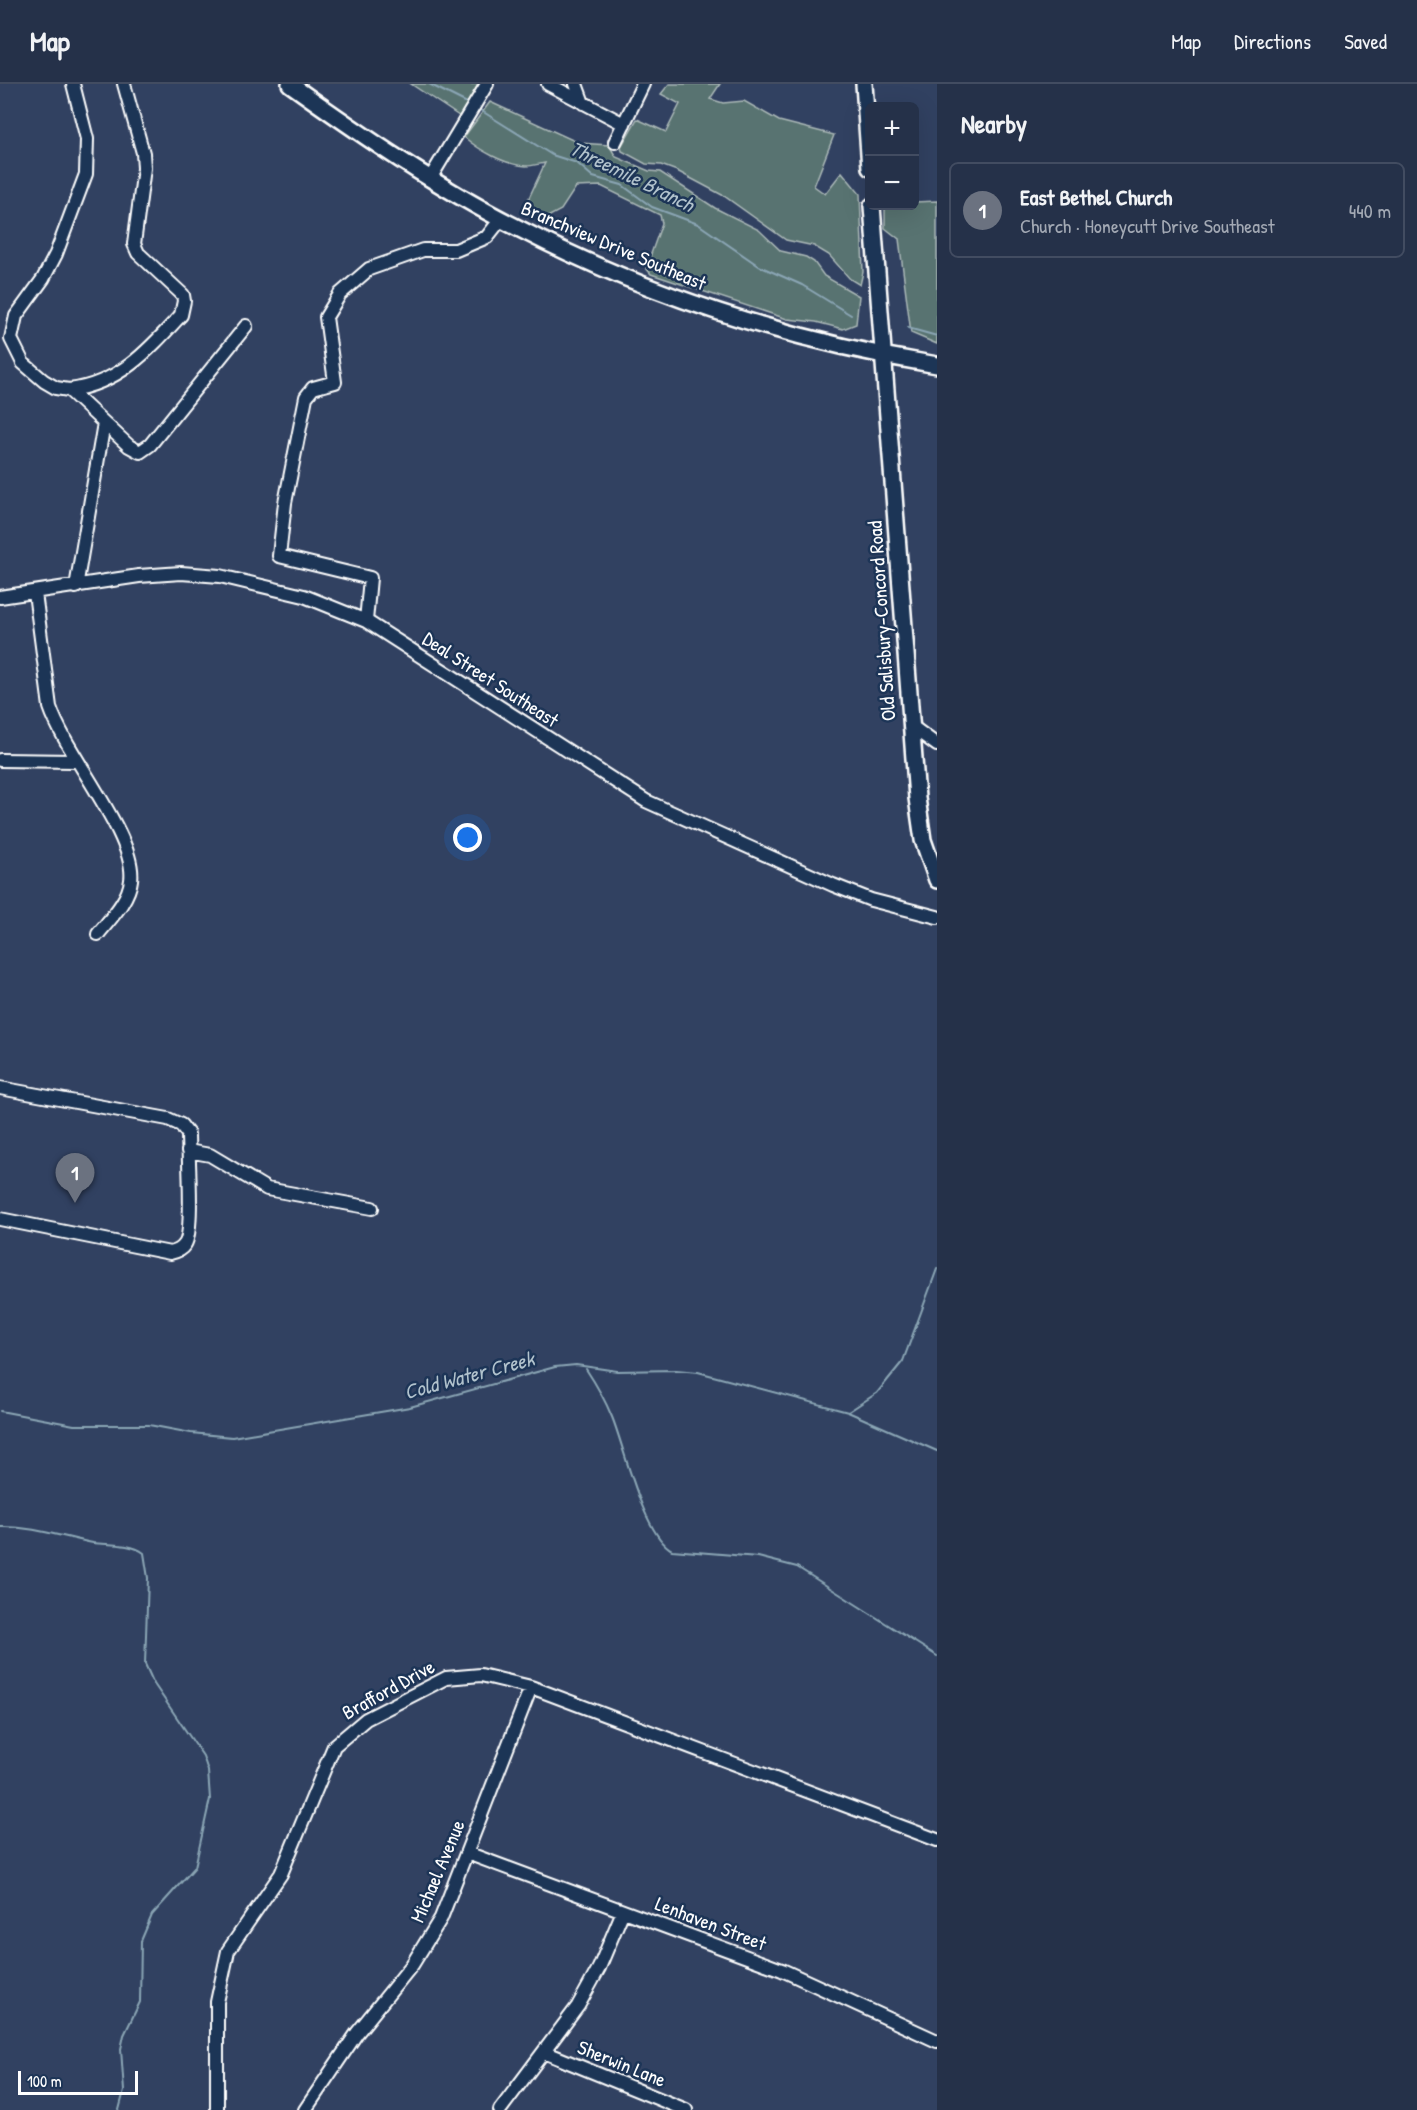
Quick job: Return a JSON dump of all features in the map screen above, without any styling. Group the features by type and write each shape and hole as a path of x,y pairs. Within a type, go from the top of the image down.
{"main road":[{"name":"Branchview Drive Southeast","path":"290,84 398,158 501,219 582,259 688,301 781,330 883,355 937,365"},
{"path":"864,84 869,156"},
{"name":"Old Salisbury-Concord Road","path":"872,210 910,725 923,840 937,880"}],"street":[{"path":"73,84 87,139 86,174 56,254 43,279 16,316 11,339 23,363 44,381 56,388 69,390 112,377 137,362 181,315 183,308 183,295 138,253 134,244 144,168 143,153 124,84"},
{"path":"548,84 624,124"},
{"path":"576,84 583,103"},
{"path":"615,142 644,84"},
{"path":"431,177 485,87"},
{"path":"366,621 370,578 279,556 285,503 306,397 313,388 335,382 326,317 340,294 369,269 423,250 456,250 487,237 501,219"},
{"path":"69,390 129,446 140,452 246,326"},
{"path":"76,587 104,423"},
{"name":"Deal Street Southeast","path":"0,597 139,576 181,573 220,576 304,596 366,621 646,801 833,885 881,903 937,917"},
{"path":"35,593 50,707 75,761 117,827 131,861 131,881 127,893 98,934"},
{"path":"910,725 937,745"},
{"path":"0,760 75,761"},
{"path":"0,1088 174,1121 181,1125 188,1134 188,1231 185,1244 177,1252 156,1251 0,1220"},
{"path":"188,1151 210,1155 267,1189 372,1208"},
{"name":"Brafford Drive","path":"217,2110 217,2002 228,1951 281,1874 334,1746 366,1719 446,1678 481,1675 531,1687 937,1840"},
{"name":"Michael Avenue","path":"305,2110 351,2040 412,1965 433,1933 467,1853 531,1687"},
{"name":"Lenhaven Street","path":"467,1853 782,1970 937,2041"},
{"path":"500,2110 544,2052 592,1982 623,1911"},
{"name":"Sherwin Lane","path":"544,2052 686,2110"}],"green space":[{"path":"411,84 483,84 462,118"},
{"path":"669,84 720,84 710,99 723,103 744,101 779,121 834,135 814,186 825,194 842,172 860,194 863,272 860,285 850,279 829,255 814,246 786,240 724,196 677,171 661,165 646,164 622,151 621,147 637,119 666,132 680,104 661,94"},
{"path":"490,102 579,143 609,145 616,157 649,171 660,172 715,208 759,230 781,251 806,257 814,262 824,276 859,296 856,324 843,329 816,322 787,319 651,274 646,268 662,223 660,215 601,186 576,187 561,210 542,220 528,200 545,163 526,166 510,163 485,152 464,137"},
{"path":"937,201 937,344 911,333 899,239 885,228 885,210 919,210 919,202"}],"waterway":[{"name":"Threemile Branch","path":"429,84 469,104"},
{"name":"Threemile Branch","path":"477,108 552,155 577,163 593,177 622,185 652,207 698,224 759,266 802,285 851,315"},
{"name":"Threemile Branch","path":"908,328 937,336"},
{"path":"848,1412 877,1393 903,1361 937,1269"},
{"name":"Cold Water Creek","path":"0,1411 74,1425 149,1425 191,1433 232,1437 410,1407 555,1367 576,1365 617,1371 698,1372 848,1412 937,1451"},
{"path":"586,1369 612,1417 636,1489 652,1527 672,1550 758,1557 797,1567 937,1656"},
{"path":"0,1527 24,1528 93,1543 126,1546 144,1553 148,1578 145,1664 154,1684 203,1756 208,1771 210,1799 195,1867 152,1915 141,1941 140,2002 124,2035 121,2049 124,2091 119,2110"}],"place":[{"name":"East Bethel Church","path":"75,1203"}]}
